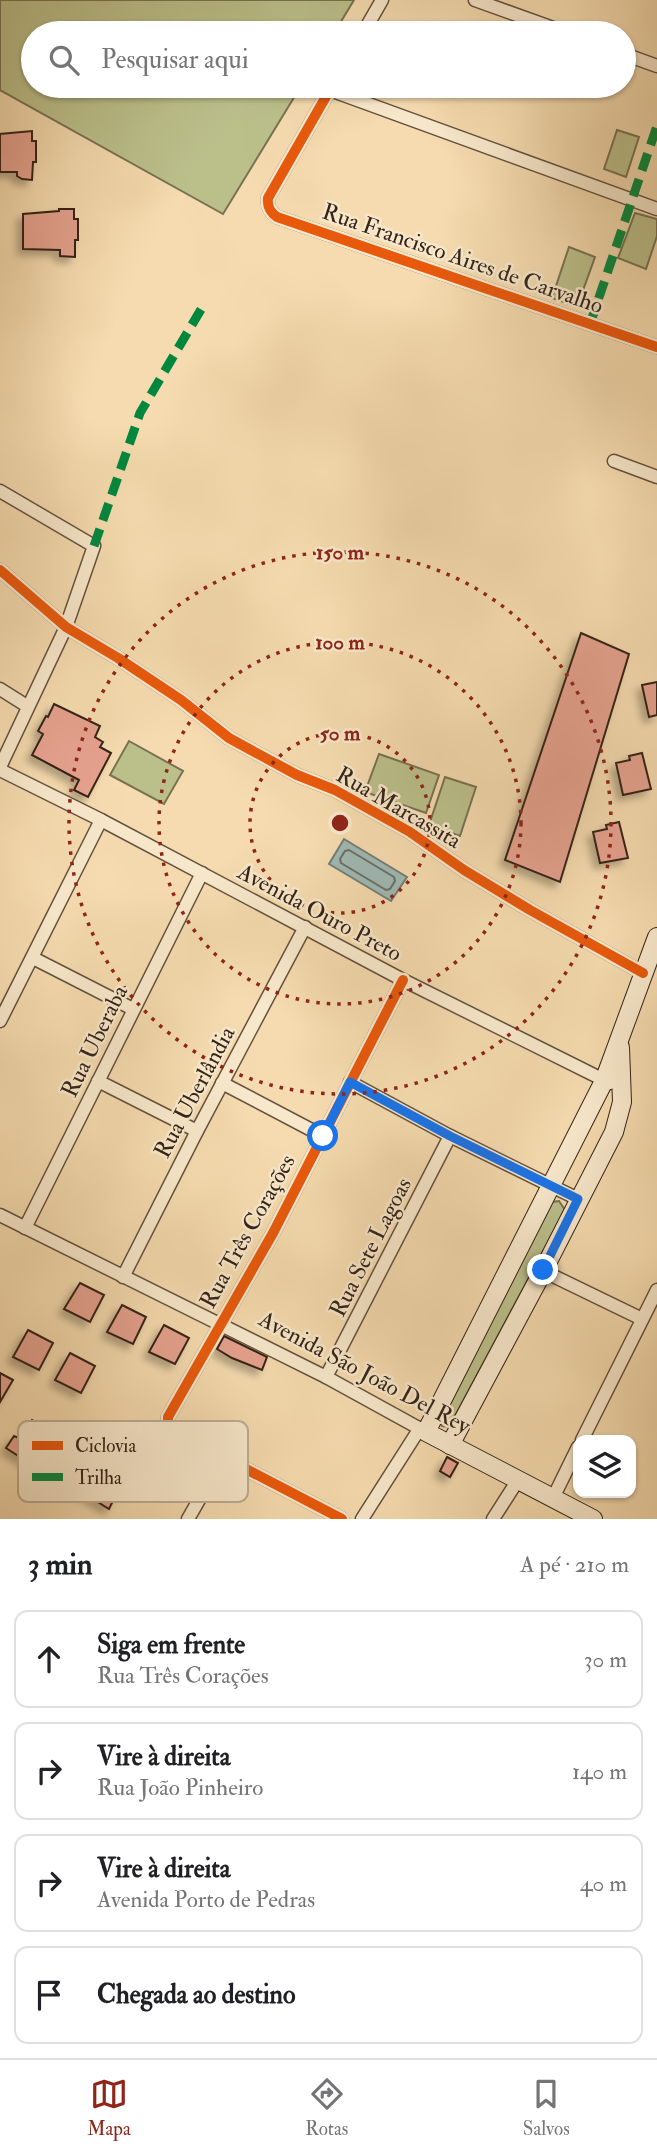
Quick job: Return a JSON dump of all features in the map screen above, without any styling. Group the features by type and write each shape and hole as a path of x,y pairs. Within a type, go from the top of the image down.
{"main road":[{"path":"423,1430 552,1186 604,1080 657,937"},
{"path":"450,1445 614,1132 619,1118 622,1088 620,1040"},
{"name":"Avenida São João Del Rey","path":"423,1430 593,1519"}],"street":[{"path":"370,21 383,0"},
{"path":"474,0 533,21"},
{"path":"636,58 657,66"},
{"name":"Rua Francisco Aires de Carvalho","path":"325,98 268,198 269,208 277,216 657,347"},
{"path":"358,98 657,209"},
{"path":"614,461 657,477"},
{"path":"0,491 94,546 66,627 0,768"},
{"name":"Rua Marcassita","path":"0,570 66,627 149,679 229,738 297,775 335,790 410,832 464,870 530,910 643,972"},
{"path":"0,689 27,706"},
{"name":"Avenida Ouro Preto","path":"0,768 403,980 622,1088"},
{"path":"0,1021 101,820"},
{"name":"Rua Uberaba","path":"25,1228 202,873"},
{"name":"Rua Uberlândia","path":"123,1277 305,927"},
{"path":"33,958 133,1009"},
{"name":"Rua Três Corações","path":"167,1421 274,1233 403,980"},
{"path":"98,1081 197,1131"},
{"path":"350,1082 450,1136 578,1199"},
{"path":"222,1083 323,1136"},
{"name":"Rua Sete Lagoas","path":"327,1377 450,1136"},
{"name":"Avenida São João Del Rey","path":"0,1215 327,1377 423,1430"},
{"path":"543,1270 642,1319"},
{"path":"584,1435 657,1290"},
{"path":"362,1519 423,1430"},
{"path":"552,1498 573,1457"},
{"path":"248,1471 342,1519"},
{"path":"492,1519 518,1480"},
{"path":"188,1519 198,1502"}],"green space":[{"path":"0,0 354,0 341,21 21,21 21,98 294,98 223,214 0,90"},
{"path":"617,130 639,137 626,177 604,169"},
{"path":"635,213 657,219 657,236 646,269 618,258"},
{"path":"569,247 595,257 577,307 552,298"},
{"path":"129,741 183,771 164,804 110,775"},
{"path":"379,754 439,775 426,813 365,792"},
{"path":"445,777 476,787 460,836 429,825"},
{"path":"559,1201 565,1210 449,1427 442,1426 437,1415 551,1202"}],"water":[{"path":"344,839 407,877 391,901 329,864"}],"building":[{"path":"32,131 32,141 36,141 36,162 33,162 32,180 22,179 17,176 17,172 0,172 0,134"},
{"path":"74,209 74,219 78,219 75,257 60,256 60,250 23,249 23,214"},
{"path":"581,633 629,654 560,882 505,860"},
{"path":"657,682 657,715 649,717 642,685"},
{"path":"54,704 100,726 95,737 103,742 100,747 111,753 88,797 74,790 79,780 32,755 43,734 38,731"},
{"path":"642,753 651,789 623,795 616,763 630,760 629,756"},
{"path":"619,822 628,858 600,863 593,832 607,829 606,825"},
{"path":"80,1283 104,1295 90,1322 64,1309"},
{"path":"122,1305 146,1317 133,1344 107,1332"},
{"path":"164,1325 189,1338 175,1364 149,1352"},
{"path":"28,1330 53,1343 39,1370 13,1357"},
{"path":"224,1336 267,1357 262,1370 217,1349"},
{"path":"70,1353 95,1366 81,1393 55,1380"},
{"path":"0,1373 13,1380 0,1402"},
{"path":"14,1436 18,1438 18,1456 6,1448"},
{"path":"447,1457 458,1463 450,1477 440,1471"},
{"path":"98,1502 112,1502 109,1509"}],"marked path":[{"path":"590,324 657,126"},
{"path":"94,546 140,413 203,306"}],"cycle path":[{"path":"325,98 268,198 269,207 277,217 657,347"},
{"path":"0,570 66,627 181,700 229,738 297,775 335,790 410,832 464,870 530,910 643,973"},
{"path":"168,1421 273,1233 403,980"},
{"path":"248,1470 342,1519"}],"route":[{"path":"323,1136 350,1082 450,1136 578,1199 543,1270"}]}
